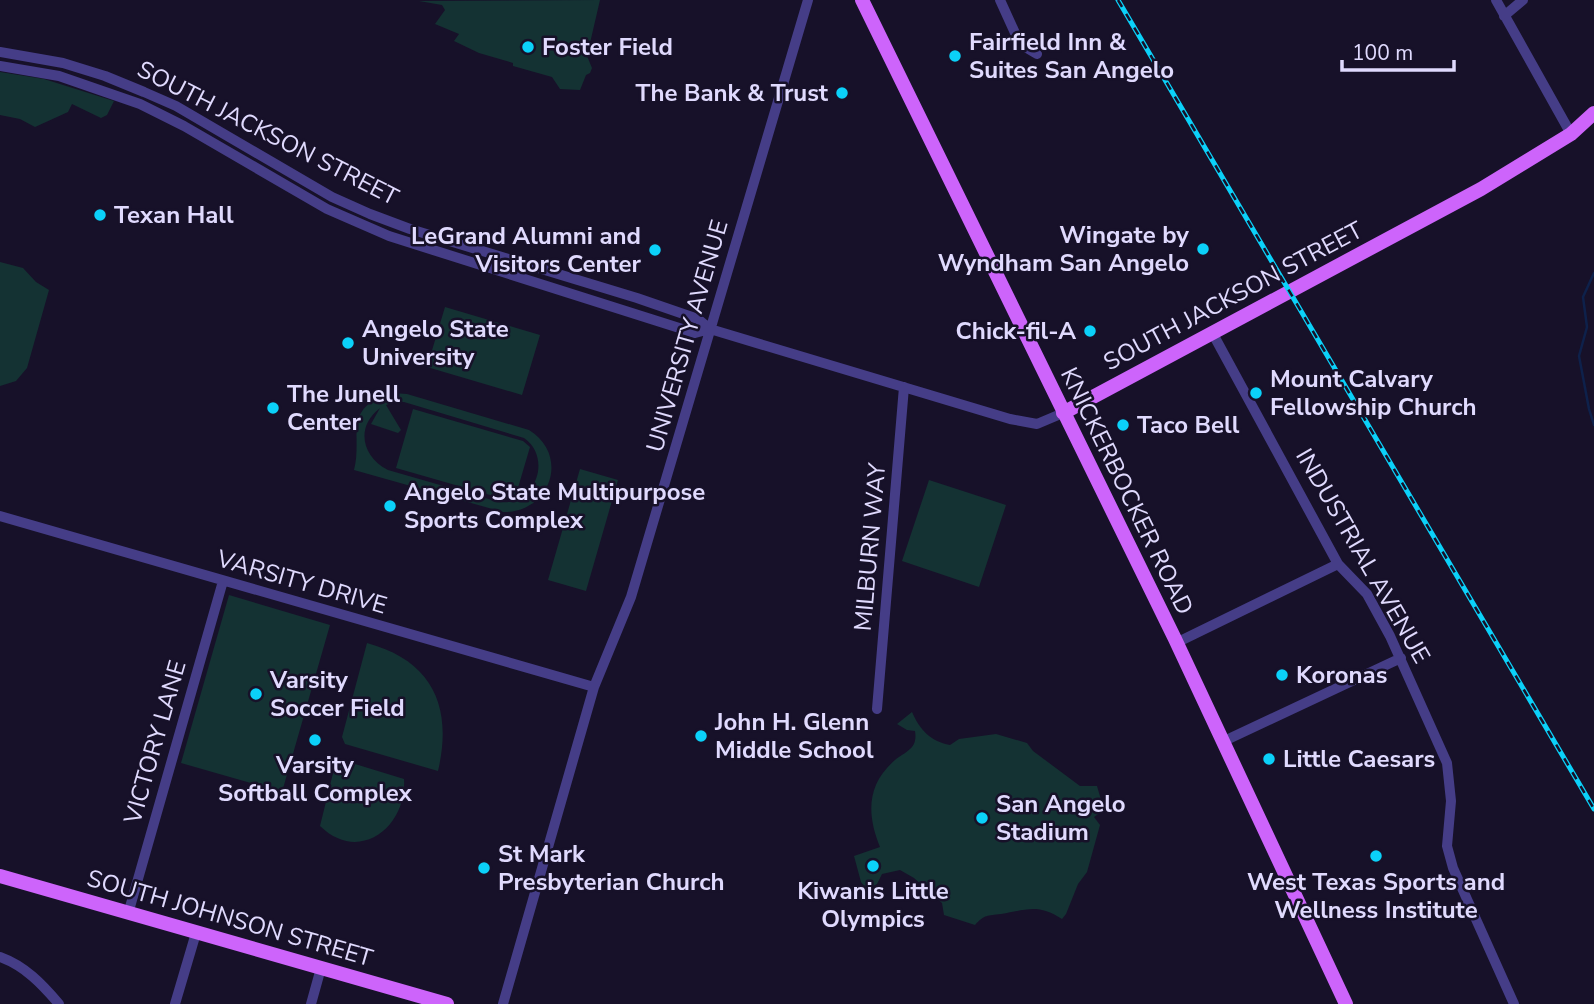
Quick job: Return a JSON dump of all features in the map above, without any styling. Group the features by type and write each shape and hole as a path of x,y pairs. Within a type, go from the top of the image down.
{"main road":[{"name":"KNICKERBOCKER ROAD","path":"862,0 1176,643 1346,1004"},
{"name":"SOUTH JACKSON STREET","path":"1063,413 1481,189 1571,134 1594,113"},
{"name":"SOUTH JOHNSON STREET","path":"0,876 321,968 424,1001 447,1004"}],"street":[{"name":"UNIVERSITY AVENUE","path":"503,1004 594,687 631,597 808,0"},
{"path":"1000,0 1020,44 1037,54"},
{"path":"1496,0 1571,134"},
{"path":"1504,16 1523,0"},
{"name":"SOUTH JACKSON STREET","path":"0,52 63,63 105,76 155,97 210,125 332,197 410,229 682,313 698,319 710,329 1010,419 1037,424 1063,413"},
{"name":"SOUTH JACKSON STREET","path":"0,66 59,76 140,104 184,126 327,209 389,236 695,333 710,329"},
{"name":"INDUSTRIAL AVENUE","path":"1213,334 1338,564 1367,594 1401,658 1447,763 1451,801 1447,846 1453,868 1514,1004"},
{"name":"MILBURN WAY","path":"877,709 904,387"},
{"name":"VARSITY DRIVE","path":"0,516 594,687"},
{"path":"1176,643 1338,564"},
{"name":"VICTORY LANE","path":"128,914 223,581"},
{"path":"1222,742 1401,658"},
{"path":"176,1004 196,933"},
{"path":"0,957 15,962 42,984 59,1004"},
{"path":"311,1004 321,968"}],"green space":[{"name":"Foster Field","path":"600,0 587,56 592,68 580,90 560,89 552,77 513,66 513,63 479,53 454,41 459,34 435,24 445,10 442,5 419,1"},
{"path":"0,72 44,79 114,101 107,115 101,118 72,104 68,112 35,127 20,119 0,115"},
{"path":"0,262 23,268 36,282 49,290 27,368 16,381 0,386"},
{"path":"445,307 540,335 522,395 427,367"},
{"path":"393,393 407,394 529,430 542,441 549,453 549,481 543,493 520,510 503,512 354,470 357,424 366,406","holes":["404,402 524,438 533,447 537,457 536,479 530,489 512,502 499,502 388,470 379,464 367,450 367,424 380,408 371,424 398,433 401,430 386,405"]},
{"path":"413,409 523,441 530,447 515,498 504,499 396,468"},
{"path":"580,469 618,480 586,591 548,580"},
{"path":"929,480 1006,505 979,587 902,561"},
{"name":"Varsity Soccer Field","path":"229,595 330,625 282,792 181,763"},
{"path":"367,643 390,651 408,662 433,690 440,707 443,727 438,771 345,744 342,737"},
{"name":"San Angelo Stadium","path":"912,712 926,734 937,741 950,745 959,739 996,734 1027,743 1033,751 1080,786 1097,786 1104,810 1094,817 1100,825 1087,872 1078,884 1062,919 1046,911 1032,909 986,916 975,925 944,915 942,903 914,878 900,870 882,874 877,884 867,890 861,882 854,856 880,847 871,812 874,790 885,770 915,742 915,731 897,724"},
{"path":"342,760 404,779 403,797 398,812 378,835 365,841 350,842 335,837 320,826 335,765"}],"waterway":[{"path":"1594,273 1583,297 1587,327 1579,356 1594,425"}],"railway":[{"path":"1118,0 1594,809"}],"place":[{"name":"Foster Field","path":"528,47"},
{"name":"Fairfield Inn & Suites San Angelo","path":"955,56"},
{"name":"The Bank & Trust","path":"842,93"},
{"name":"Texan Hall","path":"100,215"},
{"name":"Wingate by Wyndham San Angelo","path":"1203,249"},
{"name":"LeGrand Alumni and Visitors Center","path":"655,250"},
{"name":"Chick-fil-A","path":"1090,331"},
{"name":"Angelo State University","path":"348,343"},
{"name":"Mount Calvary Fellowship Church","path":"1256,393"},
{"name":"The Junell Center","path":"273,408"},
{"name":"Taco Bell","path":"1123,425"},
{"name":"Angelo State Multipurpose Sports Complex","path":"390,506"},
{"name":"Koronas","path":"1282,675"},
{"name":"Varsity Soccer Field","path":"256,694"},
{"name":"John H. Glenn Middle School","path":"701,736"},
{"name":"Varsity Softball Complex","path":"315,740"},
{"name":"Little Caesars","path":"1269,759"},
{"name":"San Angelo Stadium","path":"982,818"},
{"name":"West Texas Sports and Wellness Institute","path":"1376,856"},
{"name":"Kiwanis Little Olympics","path":"873,866"},
{"name":"St Mark Presbyterian Church","path":"484,868"}]}
